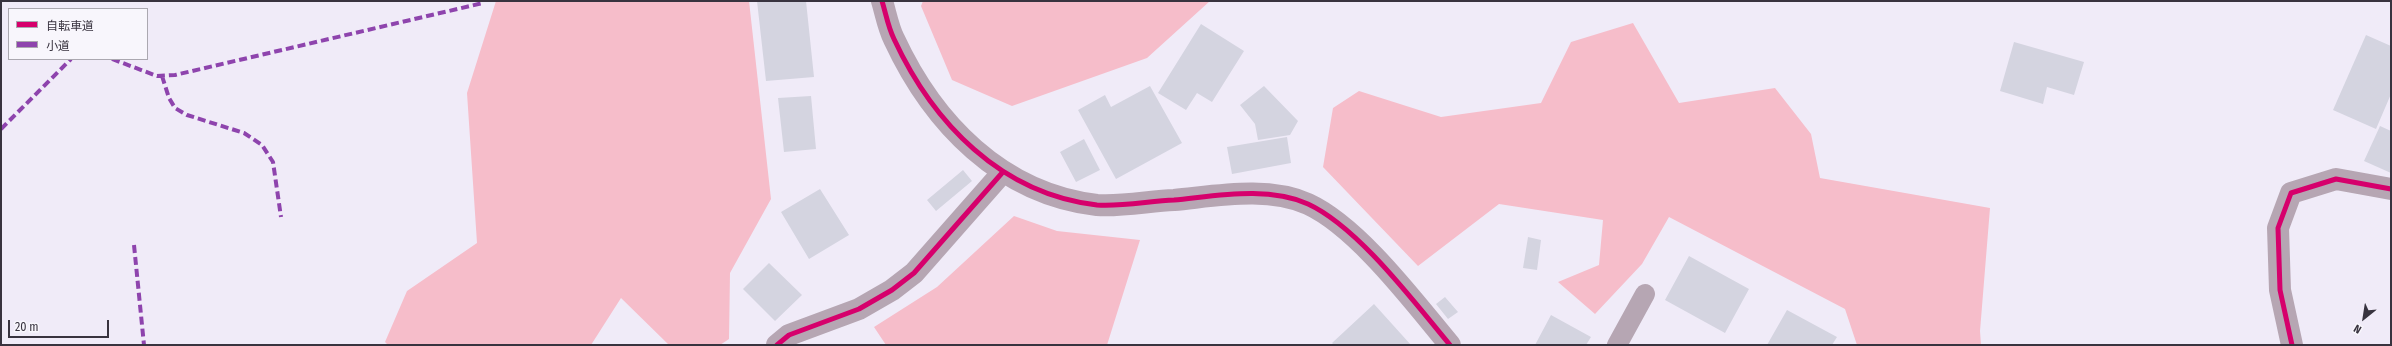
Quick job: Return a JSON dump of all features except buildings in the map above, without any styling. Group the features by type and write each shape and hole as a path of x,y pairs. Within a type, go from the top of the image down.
{"street":[{"path":"882,1 893,38 917,83 942,117 974,151 1002,173 1065,199 1099,205 1257,193 1306,204 1326,214 1394,277 1450,345"},
{"path":"777,345 790,335 859,309 892,290 914,273 1002,173"},
{"path":"2292,345 2280,290 2278,228 2291,192 2336,179 2391,189"}],"lane":[{"path":"1617,345 1644,294"}],"shaded area":[{"path":"496,1 749,1 771,199 730,273 729,339 720,345 669,345 621,298 591,345 388,345 385,342 407,291 477,243 467,93"},
{"path":"923,1 1210,1 1147,58 1012,106 952,80 921,6"},
{"path":"1633,23 1679,103 1775,88 1811,134 1820,178 1990,208 1980,331 1981,345 1857,345 1845,309 1669,217 1642,264 1595,314 1558,282 1599,265 1603,220 1499,204 1418,266 1323,167 1333,108 1359,91 1441,117 1541,103 1571,42"},
{"path":"1014,216 1057,231 1140,240 1107,345 886,345 874,327 937,287"}],"marked path":[{"path":"115,60 157,76 175,75 483,3 483,1"},
{"path":"1,129 70,60"},
{"path":"162,76 169,98 175,108 187,115 244,133 262,145 273,162 281,217"},
{"path":"134,245 144,345"}],"cycle path":[{"path":"882,1 894,39 910,70 929,99 950,126 974,149 1001,170 1030,186 1062,198 1097,205 1125,205 1242,194 1276,195 1292,198 1308,204 1327,215 1365,247 1384,267 1450,345"},
{"path":"777,345 789,335 859,309 892,290 914,273 1002,173"},
{"path":"2292,345 2280,290 2278,228 2291,193 2336,179 2391,189"}]}
